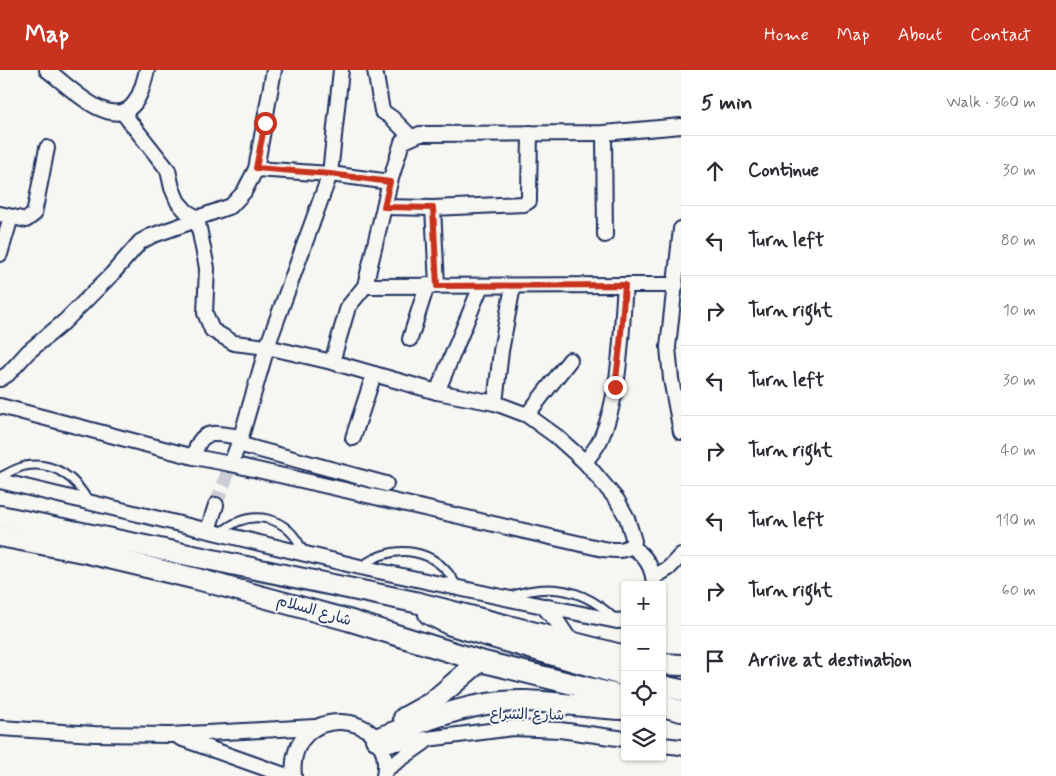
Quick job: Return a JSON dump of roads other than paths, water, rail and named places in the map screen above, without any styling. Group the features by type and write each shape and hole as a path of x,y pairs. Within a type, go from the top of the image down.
{"main road":[{"name":"شارع السلام","path":"0,516 225,587 348,620 480,661 621,696"},
{"name":"شارع السلام","path":"0,536 89,543 198,558 415,602 621,655"},
{"path":"415,602 431,616 451,625 621,675"},
{"path":"374,738 400,720 431,704 480,661"},
{"path":"666,664 681,665"},
{"path":"666,687 681,690"},
{"path":"374,738 442,715 498,703 524,701 621,709"}],"street":[{"path":"47,70 72,91 109,113 123,113 132,105 147,70"},
{"path":"0,379 8,374 28,352 64,322 112,274 140,242 151,236 231,206 244,192 256,168 274,70"},
{"path":"230,464 239,441 267,348 330,174 341,70"},
{"path":"375,70 382,111 411,136"},
{"path":"0,406 194,457 603,549 617,550 631,546 634,541 627,518 616,500 585,462 556,436 527,415 495,403 437,392 332,362 234,343 212,330 205,313 207,268 197,218 186,211 178,202 172,188 168,170 123,113"},
{"path":"332,362 348,307 365,286 390,182 402,142 411,136 420,134 604,133 681,126"},
{"path":"384,207 433,208 524,204 529,201 530,133"},
{"path":"604,133 605,235"},
{"path":"0,254 5,215 26,220 34,214 47,148"},
{"path":"256,168 330,174 390,182"},
{"path":"410,339 432,286 433,208"},
{"path":"681,229 668,346 671,379 681,432"},
{"path":"585,462 602,438 609,414 620,346 625,285"},
{"path":"365,286 676,286"},
{"path":"437,392 481,286"},
{"path":"495,403 501,351 513,286"},
{"path":"527,415 570,360"},
{"path":"353,438 374,374"},
{"path":"194,457 196,447 201,438 211,434 386,484"},
{"path":"0,479 89,503 360,567 458,589 621,621"},
{"path":"214,532 216,505"},
{"path":"631,546 646,559 651,568 654,581 681,556"},
{"path":"543,606 571,642"},
{"path":"294,776 293,764 296,750 304,737 315,728 335,721 357,724 374,738 383,752 385,773"},
{"path":"0,728 94,734 170,735 315,728"},
{"name":"شارع الشراع","path":"374,738 430,739 489,730 537,728 621,739"},
{"path":"170,735 287,776"},
{"path":"385,773 430,739"},
{"path":"666,745 681,747"}],"lane":[{"path":"0,479 25,466 48,467 69,476 77,484 89,503"},
{"path":"214,532 247,518 268,519 277,522 290,531 300,543 304,553"},
{"path":"360,567 380,555 392,552 415,553 436,562 445,570 458,589"},
{"path":"505,598 539,588 574,592 590,599 621,621"}],"tunnel":[{"path":"216,505 231,464"}]}
